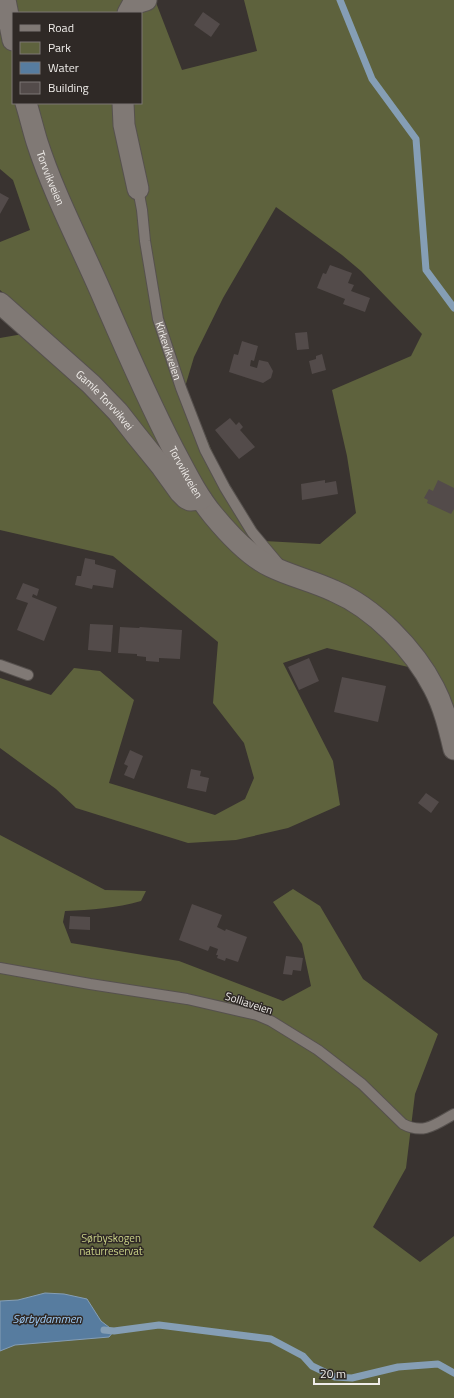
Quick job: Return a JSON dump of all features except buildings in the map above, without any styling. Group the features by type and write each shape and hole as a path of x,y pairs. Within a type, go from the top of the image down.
{"street":[{"path":"5,0 12,35"},
{"path":"129,12 133,4 146,0"},
{"name":"Torvvikveien","path":"26,104 37,143 52,183 140,382 163,430 201,499 233,538 260,560 270,566 349,598 385,625 418,663 434,687 448,726 454,749"},
{"name":"Kirkevikveien","path":"123,104 124,125 138,189"},
{"name":"Gamle Torvvikvei","path":"0,303 48,344 91,384 118,412 186,498 190,500 201,499"}],"lane":[{"name":"Kirkevikveien","path":"138,189 158,319 181,388 206,450 239,513 252,532 285,572"},
{"path":"0,665 28,675"},
{"name":"Solliaveien","path":"0,968 187,999 257,1015 271,1021 318,1050 362,1084 403,1124 411,1128 422,1129 432,1127 454,1114"}],"green space":[{"path":"0,0 155,0 182,70 257,51 244,0 454,0 454,727 434,673 327,648 283,663 333,761 340,805 288,828 236,840 188,843 76,808 56,789 0,748 0,678 51,695 74,668 100,671 134,700 109,783 215,815 245,799 254,778 244,743 213,703 218,642 113,556 0,530 0,338 23,334 33,321 0,290 0,242 30,230 13,180 0,169","holes":["276,207 342,255 361,271 422,334 411,356 332,390 347,456 356,513 320,544 264,541 219,468 185,387 194,357 223,298"]},
{"name":"Sørbyskogen naturreservat","path":"0,835 105,890 146,891 141,901 103,908 65,911 63,922 71,943 179,961 283,1001 311,986 302,944 273,902 293,889 320,906 363,979 438,1034 415,1094 406,1168 373,1227 420,1262 454,1236 454,1398 0,1398"}],"water":[{"name":"Sørbydammen","path":"45,1293 64,1294 87,1299 101,1321 114,1331 109,1337 15,1345 0,1351 0,1301 18,1300"}],"waterway":[{"path":"340,0 372,79 416,139 426,270 454,308"},
{"path":"104,1330 114,1331 159,1325 271,1339 303,1356 312,1366 335,1377 352,1378 398,1367 438,1364 454,1373"}]}
